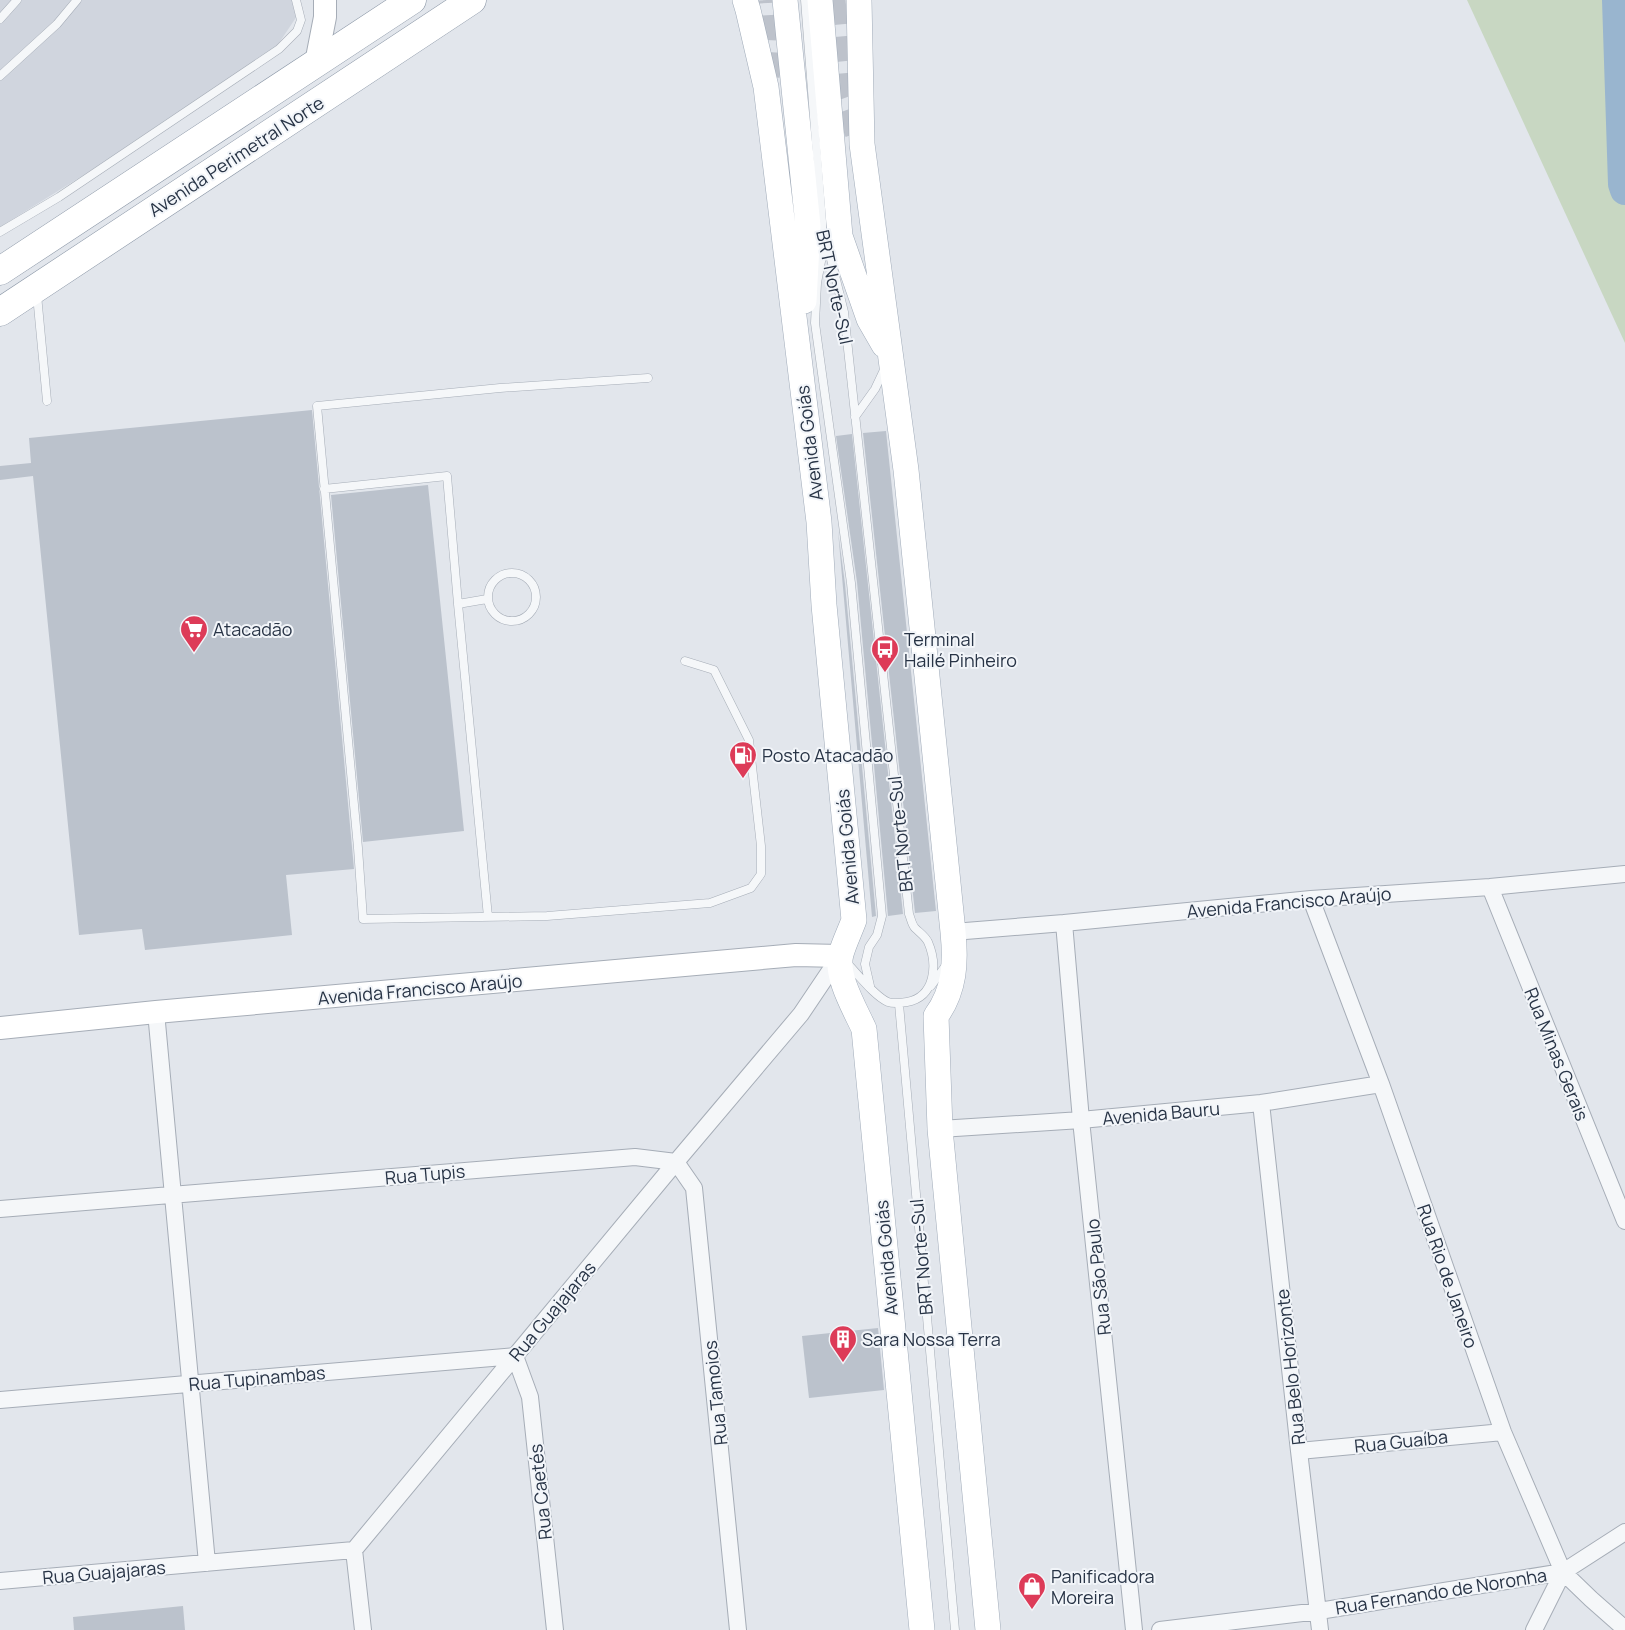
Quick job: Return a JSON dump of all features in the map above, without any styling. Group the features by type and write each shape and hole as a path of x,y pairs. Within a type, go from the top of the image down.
{"highway":[{"name":"Avenida Perimetral Norte","path":"0,271 412,0"},
{"name":"Avenida Perimetral Norte","path":"0,312 472,0"}],"main road":[{"name":"Avenida Goiás","path":"745,0 766,87 819,522 824,605 854,920 840,956 842,975 851,1002 864,1029 922,1630"},
{"path":"785,0 823,224 840,236 869,318 891,356"},
{"path":"801,369 823,224 820,0"},
{"path":"859,0 862,144 906,470 954,943 952,986 936,1016 940,1129 988,1630"}],"street":[{"path":"316,63 325,17 325,0"},
{"name":"Avenida Francisco Araújo","path":"954,943 1064,923 1311,899 1490,887 1625,874"},
{"name":"Rua Minas Gerais","path":"1490,887 1625,1220"},
{"name":"Rua Rio de Janeiro","path":"1311,899 1381,1084 1502,1432 1563,1572 1590,1599 1625,1629"},
{"name":"Rua São Paulo","path":"1064,923 1081,1120 1134,1630"},
{"name":"Avenida Francisco Araújo","path":"0,1028 156,1012 796,955 840,956"},
{"name":"Rua Guajajaras","path":"0,1581 354,1550 801,1014 840,956"},
{"path":"156,1012 192,1384 207,1563"},
{"name":"Avenida Bauru","path":"940,1129 1081,1120 1261,1103 1381,1084"},
{"name":"Rua Belo Horizonte","path":"1261,1103 1320,1630"},
{"name":"Rua Tupis","path":"0,1209 635,1157 676,1162"},
{"name":"Rua Tamoios","path":"676,1162 694,1188 738,1630"},
{"name":"Rua Tupinambas","path":"0,1400 515,1356"},
{"name":"Rua Caetés","path":"515,1356 530,1396 555,1630"},
{"name":"Rua Guaíba","path":"1299,1451 1502,1432"},
{"name":"Rua Fernando de Noronha","path":"1160,1630 1318,1610 1563,1572 1625,1532"},
{"path":"354,1550 363,1630"},
{"name":"Rua Fernando de Noronha","path":"1534,1630 1563,1572"}],"lane":[{"path":"0,19 17,0"},
{"path":"0,76 57,24 77,0"},
{"path":"0,232 59,197 280,49 298,31 302,20 296,0"},
{"path":"804,0 823,224"},
{"name":"BRT Norte-Sul","path":"823,224 844,312 909,914 914,927 923,934 928,942 933,973 928,989"},
{"name":"BRT Norte-Sul","path":"823,224 822,256 817,283 816,323 851,583 882,916 877,935 869,947 865,964 870,986"},
{"path":"37,288 47,402"},
{"path":"856,417 875,390 891,356"},
{"path":"648,378 500,388 317,406 363,919 548,916 710,904 751,888 761,874 761,846 749,740 714,670 685,661"},
{"path":"324,488 447,476 488,917"},
{"path":"509,572 519,573 527,577 534,584 536,604 524,618 515,621 505,620 496,616 490,608 487,599 492,581 500,575 509,572"},
{"path":"458,604 487,599"},
{"path":"840,956 878,996 888,1002 899,1004 916,1000 923,996 954,943"},
{"name":"BRT Norte-Sul","path":"899,1004 955,1630"}],"shaded area":[{"path":"0,0 299,0 301,10 267,61 179,111 95,168 0,227"}],"green space":[{"path":"1467,0 1625,0 1625,343"}],"building":[{"name":"Atacadão","path":"312,410 354,869 286,875 292,935 145,950 142,929 79,935 33,476 0,480 0,466 31,463 29,438"},
{"path":"886,431 936,911 915,913 863,433"},
{"path":"852,434 903,914 888,916 857,582 836,436"},
{"path":"428,485 464,831 363,842 331,495"},
{"path":"838,531 845,584 876,916 872,917"},
{"name":"Sara Nossa Terra","path":"878,1328 884,1390 809,1398 802,1336"},
{"path":"183,1606 185,1630 74,1630 73,1617"}],"waterway":[{"path":"1617,0 1623,184 1625,190"}],"tunnel":[{"path":"767,0 769,39 767,77"},
{"path":"833,0 841,88 860,140"}],"place":[{"name":"Atacadão","path":"194,653"},
{"name":"Terminal Hailé Pinheiro","path":"885,673"},
{"name":"Posto Atacadão","path":"743,779"},
{"name":"Sara Nossa Terra","path":"843,1363"},
{"name":"Panificadora Moreira","path":"1032,1610"}]}
